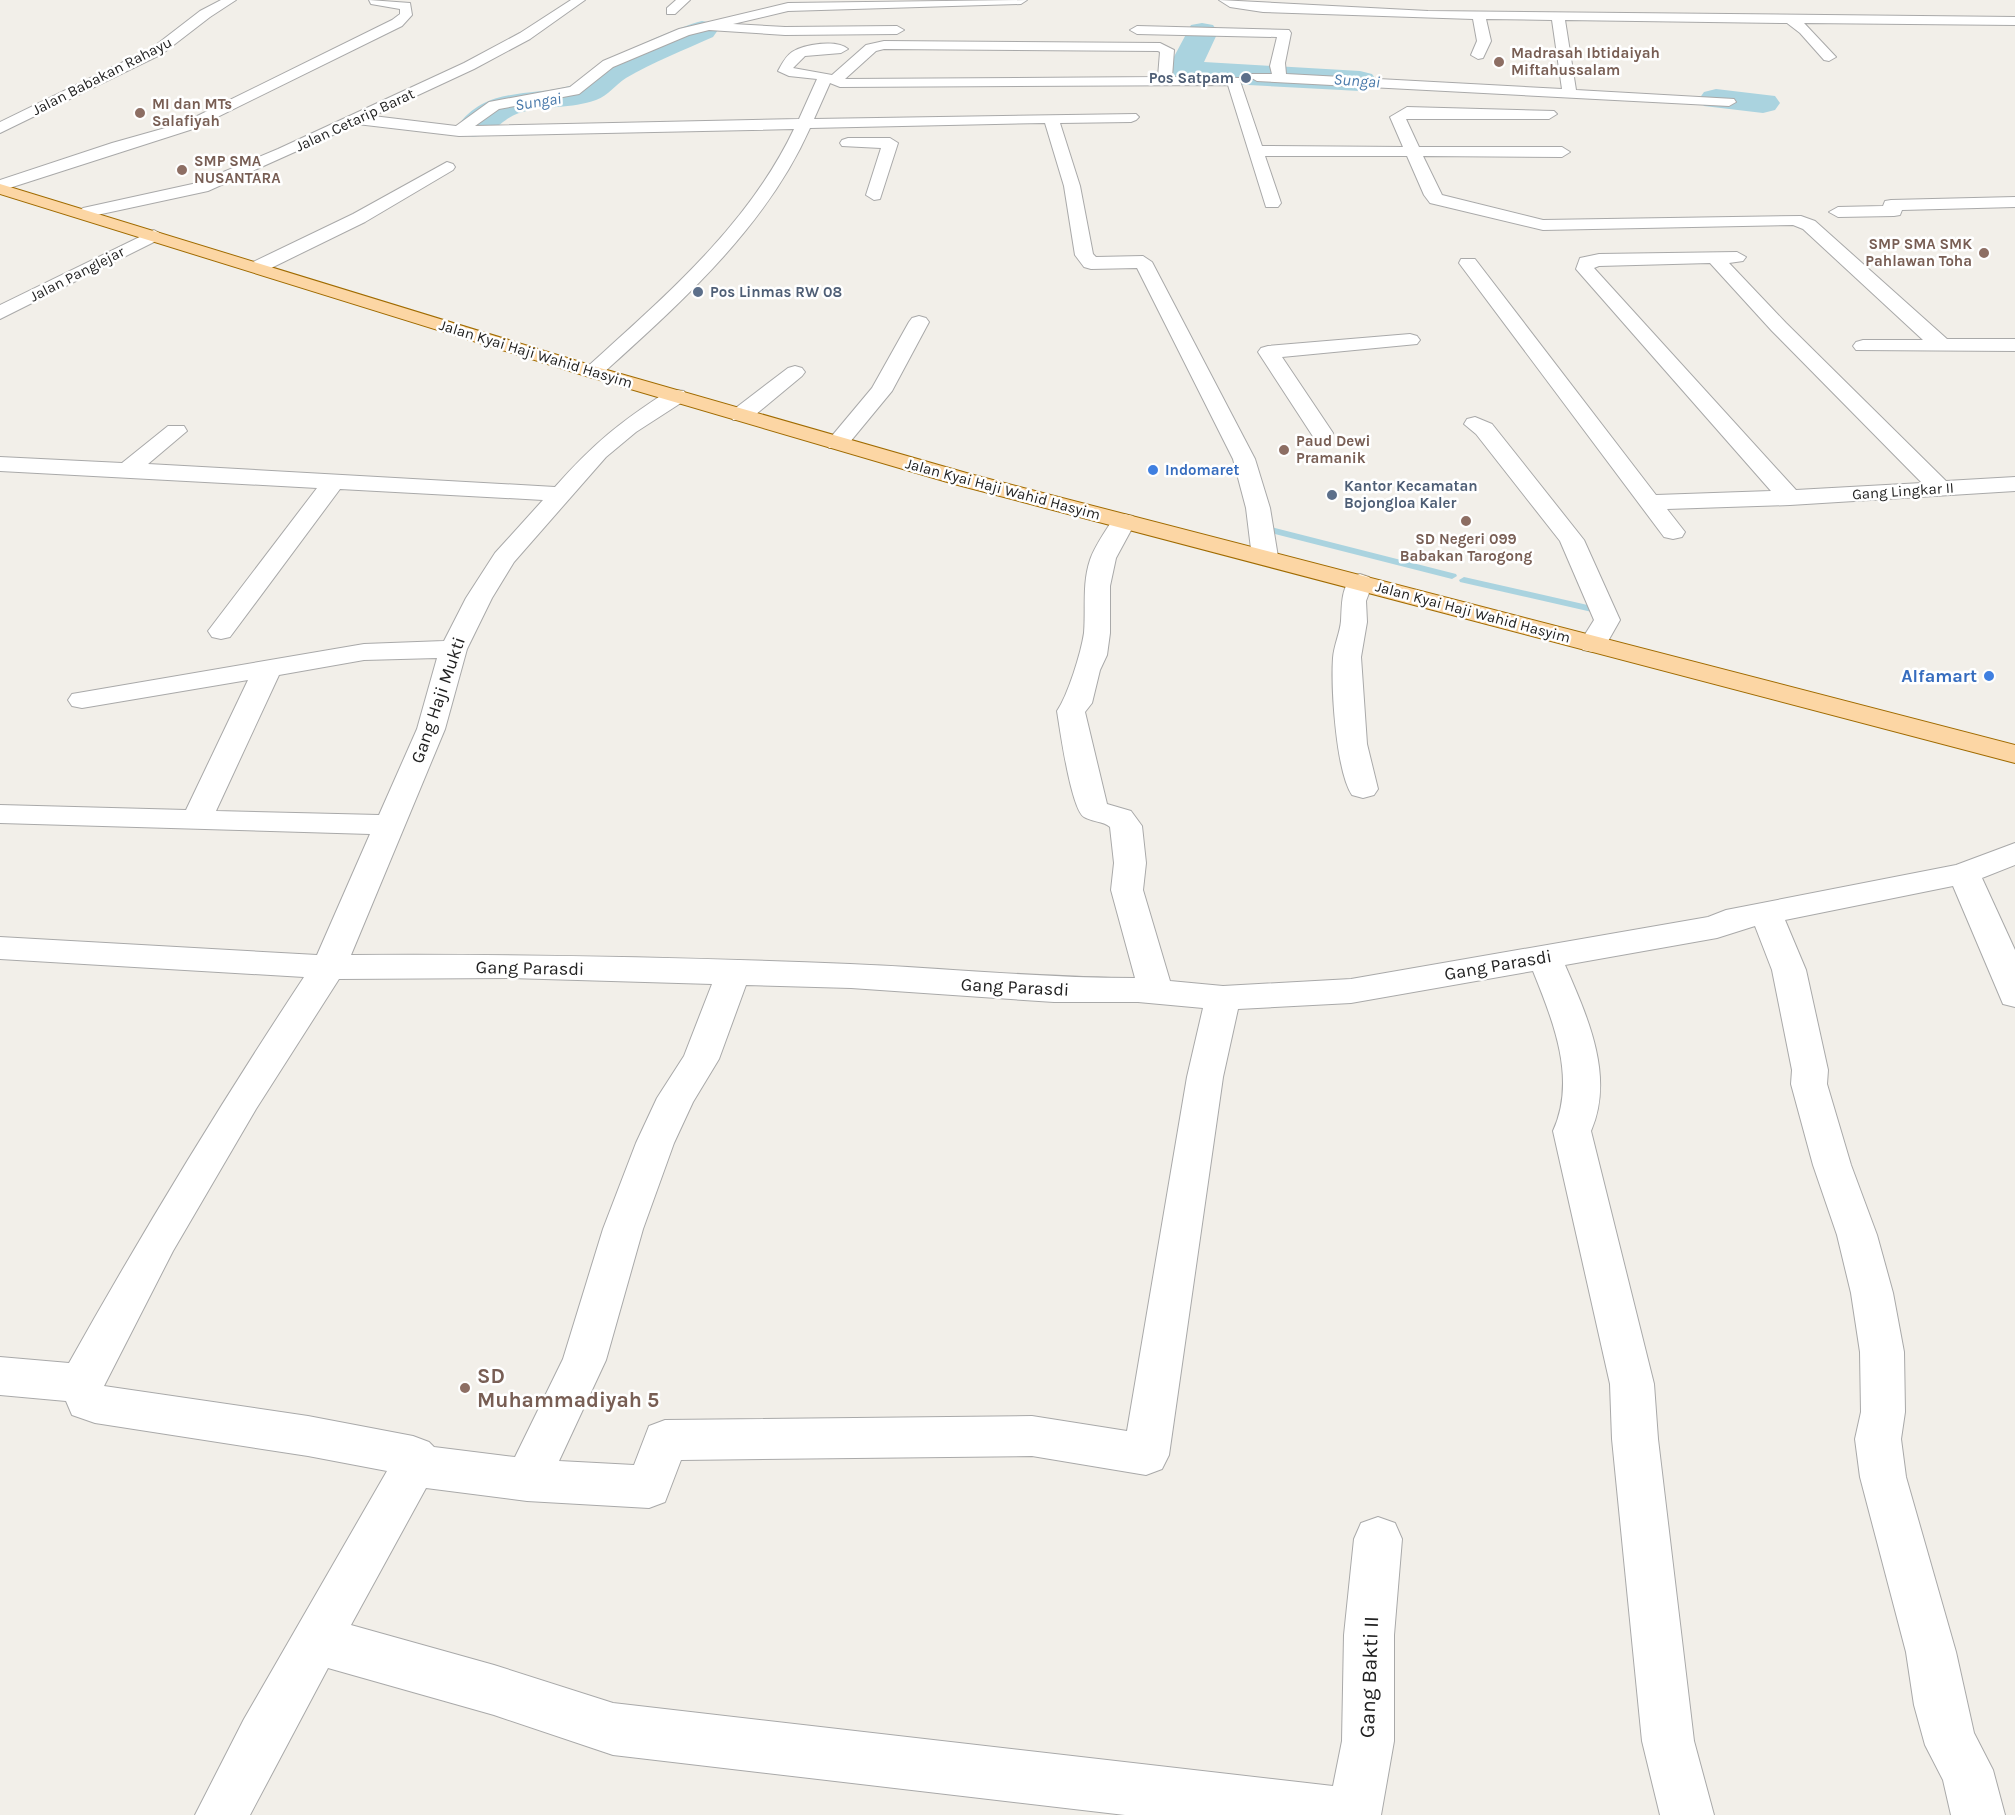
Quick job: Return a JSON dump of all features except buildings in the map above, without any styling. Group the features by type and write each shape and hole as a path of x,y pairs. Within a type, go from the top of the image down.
{"main road":[{"name":"Jalan Kyai Haji Wahid Hasyim","path":"0,187 593,372 962,479 1265,557 1357,591 1593,644 2015,754"}],"street":[{"name":"Jalan Babakan Rahayu","path":"0,128 158,51 205,14 230,0"},
{"name":"Jalan Cetarip Barat","path":"82,213 202,187 357,118 502,49 579,0"},
{"path":"684,0 671,11 720,24 764,30 915,30"},
{"path":"459,131 494,105 574,91 608,64 684,32 790,4 1021,0"},
{"path":"1225,0 1250,7 1428,15 2015,21"},
{"path":"1421,0 1428,15"},
{"path":"0,187 208,118 388,28 406,15 406,6 375,1"},
{"path":"730,6 763,12"},
{"path":"1937,7 2015,15"},
{"path":"1478,55 1484,41 1479,16"},
{"path":"1557,17 1566,47 1566,75 1570,94"},
{"path":"1789,18 1804,30 1829,57"},
{"path":"1126,29 1284,33 1277,66 1280,66 1278,77"},
{"path":"593,372 694,280 741,224 788,159 826,76 785,71 796,54 805,50 862,48 869,31"},
{"path":"1192,48 1201,32"},
{"path":"1166,81 1167,50 1163,48 896,45 871,48 836,76 835,80 840,83 1235,82 1272,203"},
{"path":"1184,65 1186,70 1201,74 1570,94 1711,94 1729,102"},
{"path":"1549,114 1402,112 1398,117 1431,195 1436,199 1460,207 1511,215 1538,224 1789,219 1802,222 1809,225 1941,345"},
{"path":"357,118 459,131 1131,117"},
{"path":"1051,119 1064,148 1074,189 1084,255 1091,263 1143,262 1244,459 1258,508 1265,557"},
{"path":"795,144 890,143 874,195"},
{"path":"1256,151 1562,152"},
{"path":"258,267 359,218 447,167"},
{"path":"0,201 18,194"},
{"path":"1838,212 1894,211 1891,205 2015,202"},
{"name":"Jalan Panglejar","path":"0,313 154,235"},
{"path":"1737,257 1591,260 1587,262 1585,269 1790,498"},
{"path":"1715,258 1779,327 1940,488"},
{"path":"1468,263 1672,532"},
{"path":"837,443 881,391 919,322"},
{"path":"1921,328 2015,328"},
{"path":"1322,433 1268,352 1410,340"},
{"path":"1863,346 2015,345"},
{"path":"741,415 795,372"},
{"name":"Gang Haji Mukti","path":"81,1383 159,1239 243,1099 329,967 431,729 453,650 479,598 504,558 607,444 676,396"},
{"path":"1474,424 1484,429 1572,540 1606,620 1593,644"},
{"path":"128,469 176,430"},
{"path":"0,464 128,469 334,482 464,486 561,494"},
{"path":"221,631 334,482"},
{"name":"Gang Lingkar II","path":"1649,502 1790,498 2015,484"},
{"path":"1124,521 1103,558 1097,586 1097,633 1093,655 1086,670 1077,703 1071,711 1087,790 1094,810 1120,818 1126,826 1130,863 1127,890 1156,992"},
{"path":"1357,591 1347,657 1352,744 1363,789"},
{"path":"82,700 370,651 453,650"},
{"path":"197,819 268,668"},
{"path":"0,814 388,825"},
{"name":"Gang Parasdi","path":"0,948 329,967 510,966 851,976 1054,990 1156,992 1223,998 1351,991 1717,927 1726,921 1766,912 1964,874 2015,853"},
{"path":"1964,874 2006,968 2015,995"},
{"path":"1766,912 1789,970 1809,1070 1809,1084 1832,1165 1857,1235 1872,1293 1882,1352 1883,1412 1878,1439 1883,1477 1931,1652 1940,1705 1951,1745 1967,1770 1978,1815"},
{"path":"1544,956 1564,1005 1578,1049 1582,1099 1579,1120 1572,1131 1632,1384 1635,1439 1666,1730 1687,1815"},
{"path":"527,1480 584,1360 623,1229 655,1143 676,1098 701,1059 733,974"},
{"path":"417,1466 527,1480 649,1487 665,1440 1032,1436 1146,1455 1180,1230 1210,1056 1223,998"},
{"path":"0,1376 81,1383 88,1401 95,1404 308,1436 413,1456 417,1466"},
{"path":"222,1815 262,1737 417,1466"},
{"name":"Gang Bakti II","path":"1353,1815 1368,1741 1369,1635 1378,1539"},
{"path":"317,1640 494,1690 613,1729 1353,1815"}],"waterway":[{"name":"Sungai","path":"604,79 612,72 702,30"},
{"name":"Sungai","path":"1202,32 1186,66 1187,69 1211,73 1360,81"},
{"name":"Sungai","path":"475,127 506,107 522,102 583,93 603,81"},
{"name":"Sungai","path":"1716,99 1763,103"},
{"path":"329,136 363,122"},
{"path":"1267,529 1452,576"},
{"path":"1464,580 1592,609"}],"place":[{"name":"Madrasah Ibtidaiyah Miftahussalam","path":"1499,62"},
{"name":"Pos Satpam","path":"1246,78"},
{"name":"MI dan MTs Salafiyah","path":"140,113"},
{"name":"SMP SMA NUSANTARA","path":"182,170"},
{"name":"SMP SMA SMK Pahlawan Toha","path":"1984,253"},
{"name":"Pos Linmas RW 08","path":"698,292"},
{"name":"Paud Dewi Pramanik","path":"1284,450"},
{"name":"Indomaret","path":"1153,470"},
{"name":"Kantor Kecamatan Bojongloa Kaler","path":"1332,495"},
{"name":"SD Negeri 099 Babakan Tarogong","path":"1466,521"},
{"name":"Alfamart","path":"1989,676"},
{"name":"SD Muhammadiyah 5","path":"465,1388"}]}
